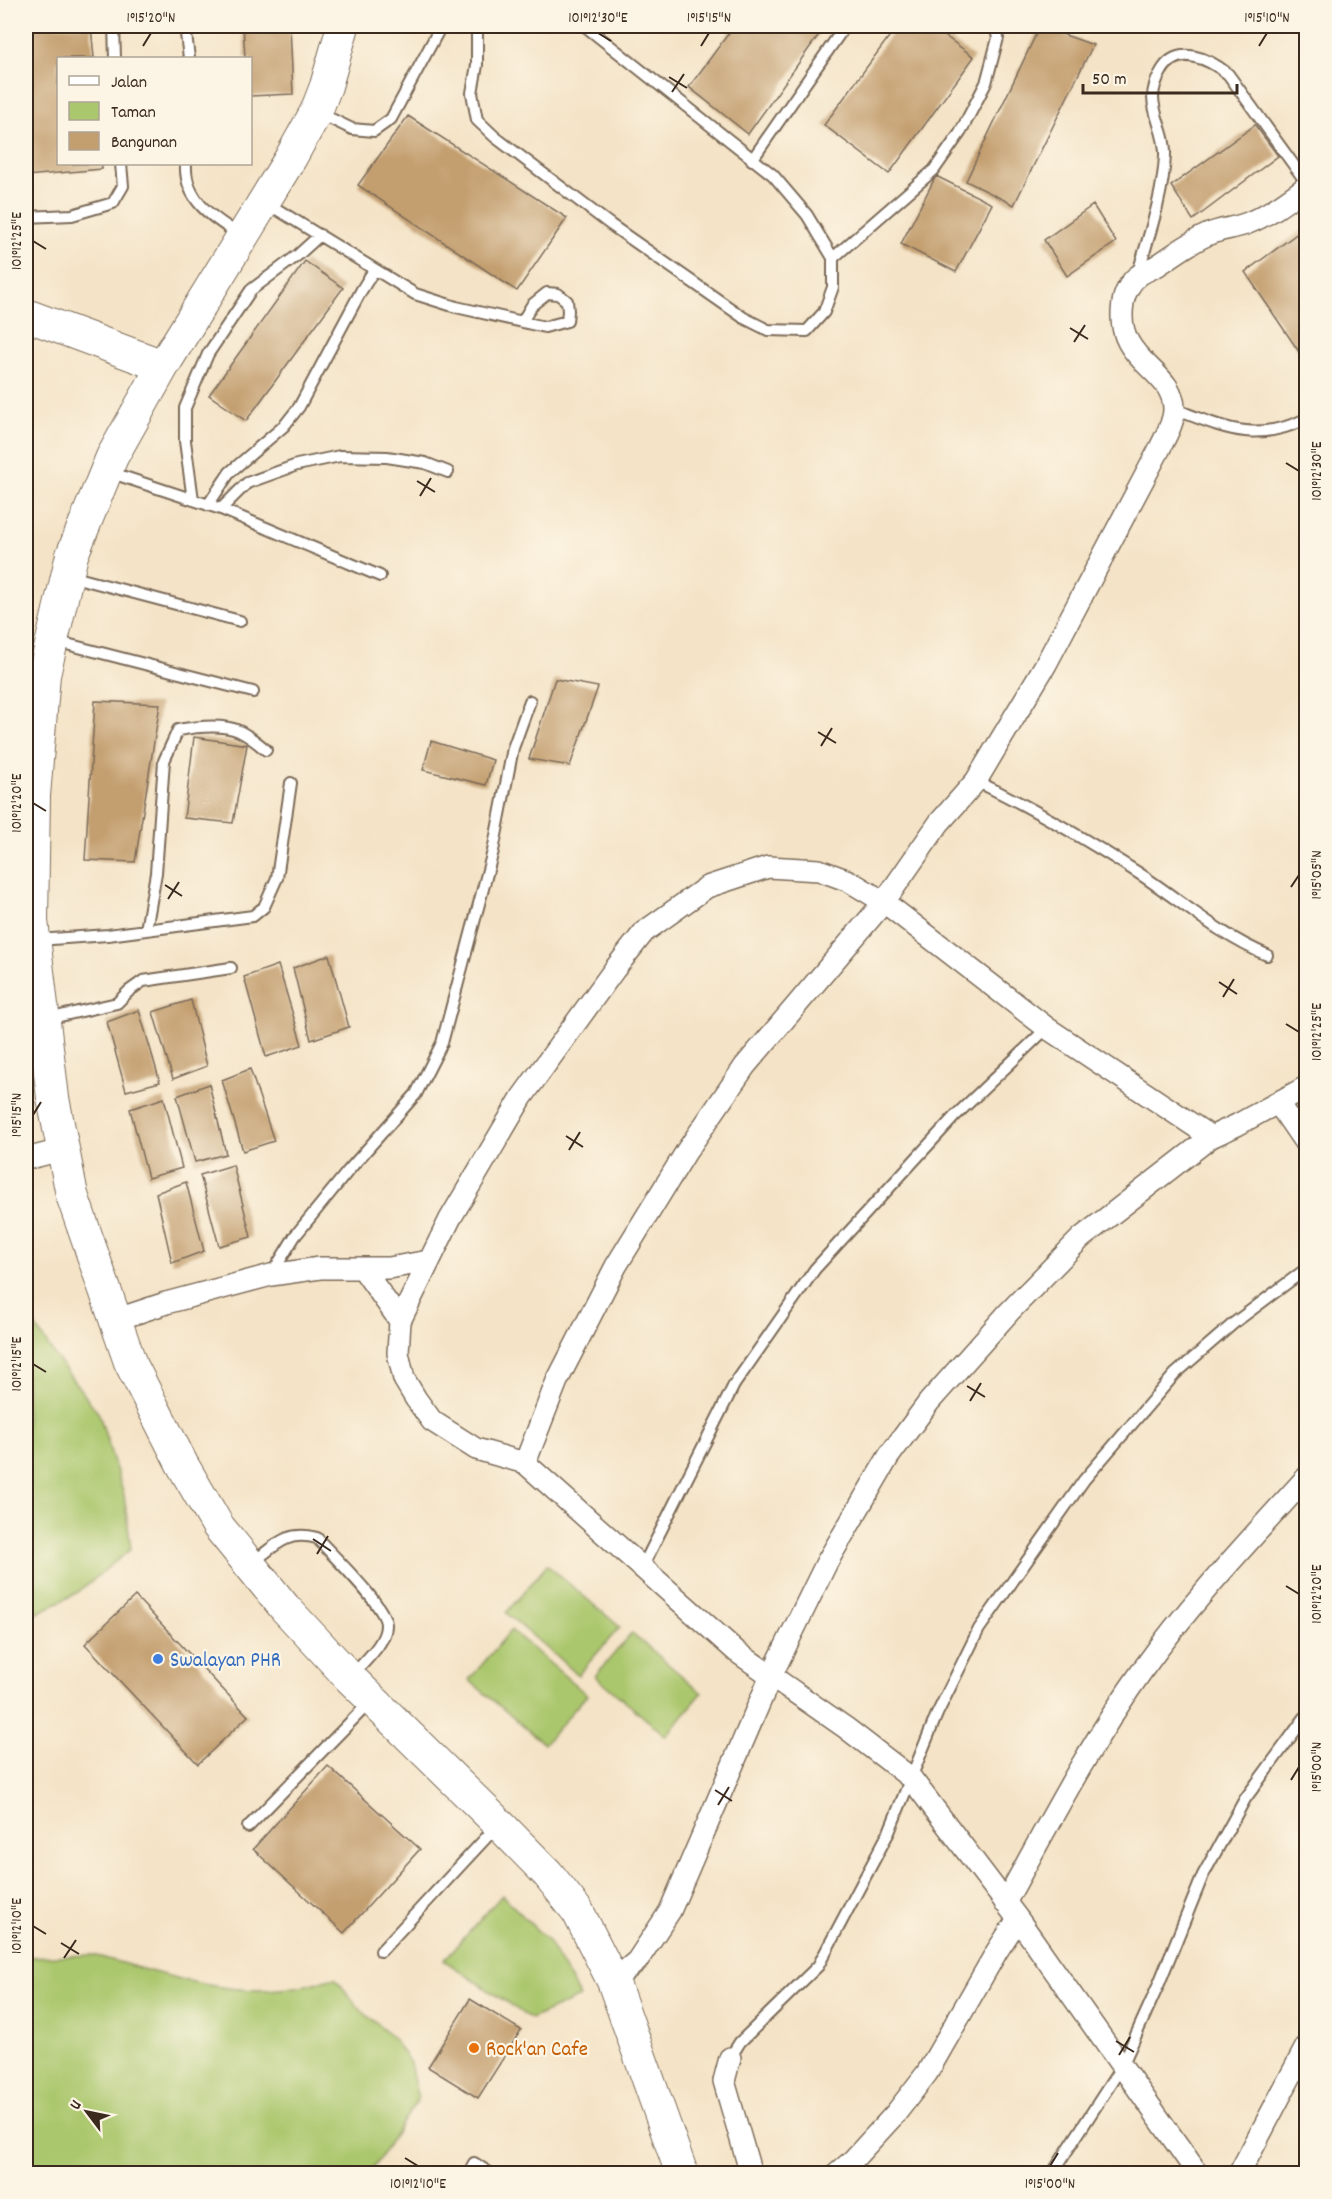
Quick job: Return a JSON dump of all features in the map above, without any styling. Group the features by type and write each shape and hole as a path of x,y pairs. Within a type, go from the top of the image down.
{"street":[{"path":"344,26 316,112 243,237 163,366 112,457 72,555 44,675 34,796 32,921 53,1098 65,1149 72,1195 130,1362 182,1464 218,1526 285,1608 350,1678 500,1824 548,1874 578,1912 613,1981 682,2174"},
{"path":"525,1463 556,1381 610,1276 686,1152 745,1066 884,902 939,823 976,781 1046,664 1160,448 1169,430 1174,410 1171,396 1161,380 1130,348 1123,333 1121,313 1124,295 1137,276 1157,266 1189,243 1210,233 1248,223 1275,210 1306,184"},
{"path":"26,315 163,366"},
{"path":"1198,2174 1011,1911 911,1778 846,1728 737,1652 525,1463 476,1449 432,1421 404,1379 398,1353 400,1321 450,1219 522,1096 614,970 644,932 707,887 768,867 819,870 849,881 884,902 1047,1028 1210,1137"},
{"path":"613,1981 637,1961 670,1911 771,1676 827,1562 889,1456 929,1402 1009,1312 1081,1238 1210,1137 1306,1087"},
{"path":"1278,1103 1306,1144"},
{"path":"26,1159 65,1149"},
{"path":"115,1320 166,1303 271,1275 320,1268 389,1268 429,1261"},
{"path":"363,1269 400,1321"},
{"path":"837,2174 896,2113 927,2073 997,1951 1011,1911 1091,1747 1144,1667 1222,1570 1306,1478"},
{"path":"1239,2174 1306,2047"},
{"path":"730,2058 724,2081 751,2174"}],"lane":[{"path":"114,26 115,57"},
{"path":"185,26 189,57"},
{"path":"316,112 352,129 374,131 391,119 441,26"},
{"path":"475,26 477,27 477,65 472,93 477,120 495,137 611,225 744,318 768,330 807,331 824,312 833,286 834,258 807,215 773,175 585,26"},
{"path":"752,160 845,26"},
{"path":"834,258 934,170 960,134 986,83 998,38 995,26"},
{"path":"1137,276 1154,222 1165,155 1165,139 1153,101 1153,90 1164,66 1174,58 1186,55 1198,57 1212,62 1228,74 1306,184"},
{"path":"26,217 72,215 113,203 123,186 121,165"},
{"path":"186,165 186,176 196,201 210,216 243,237"},
{"path":"264,202 415,294 467,310 522,322"},
{"path":"193,500 185,441 185,408 208,354 251,290 321,235"},
{"path":"208,505 231,472 284,426 298,406 374,270"},
{"path":"1174,410 1232,430 1255,433 1297,424 1306,419"},
{"path":"221,509 247,483 297,465 340,456 387,457 416,461 448,472"},
{"path":"106,471 221,509 380,576"},
{"path":"67,576 240,621"},
{"path":"52,640 253,692"},
{"path":"271,1275 295,1236 348,1171 416,1095 442,1043 494,850 513,748 530,701"},
{"path":"146,930 156,873 164,761 178,730 197,726 237,730 252,738 266,750"},
{"path":"976,781 1027,805 1140,874 1247,947 1267,956"},
{"path":"34,940 108,935 253,916 264,906 277,878 291,783"},
{"path":"44,1020 117,1003 143,981 231,968"},
{"path":"642,1568 735,1385 815,1269 954,1117 1047,1028"},
{"path":"730,2058 740,2042 818,1966 889,1832 937,1714 979,1629 1084,1480 1175,1374 1234,1323 1306,1269"},
{"path":"250,1564 284,1538 302,1534 317,1538 382,1610 386,1626 380,1642 350,1678"},
{"path":"248,1827 372,1700"},
{"path":"1052,2174 1122,2066 1158,1986 1203,1875 1245,1798 1306,1716"},
{"path":"381,1951 500,1824"},
{"path":"468,2174 474,2163 491,2174"}],"green space":[{"path":"26,1312 55,1356 99,1414 124,1495 131,1549 78,1592 26,1619"},
{"path":"547,1565 620,1627 578,1675 506,1613"},
{"path":"511,1630 587,1695 544,1744 469,1680"},
{"path":"632,1633 702,1693 666,1736 595,1676"},
{"path":"502,1895 548,1941 580,1997 531,2019 444,1960"},
{"path":"93,1955 185,1980 232,1988 256,1990 287,1988 335,1978 361,2010 393,2038 410,2063 418,2099 370,2173 26,2173 26,1957"}],"building":[{"path":"26,26 91,26 94,57 57,57 57,165 102,165 102,169 26,176"},
{"path":"243,26 290,26 293,94 252,96 252,57 245,57"},
{"path":"734,26 825,26 748,134 689,87"},
{"path":"897,26 931,26 974,57 889,174 824,125"},
{"path":"1040,26 1093,45 1014,205 966,181"},
{"path":"408,116 567,218 517,291 358,185"},
{"path":"1255,125 1278,156 1193,220 1171,186"},
{"path":"936,176 992,204 956,272 901,244"},
{"path":"1093,205 1116,242 1067,276 1044,240"},
{"path":"1306,227 1306,362 1245,272"},
{"path":"305,261 343,288 246,421 209,395"},
{"path":"555,679 598,687 570,766 529,759"},
{"path":"95,701 160,704 135,862 85,860"},
{"path":"194,737 247,745 233,823 184,818"},
{"path":"431,741 493,760 486,785 423,770"},
{"path":"329,955 349,1027 311,1040 293,968"},
{"path":"278,965 302,1045 266,1057 244,977"},
{"path":"191,1000 207,1066 173,1079 153,1012"},
{"path":"139,1010 160,1082 126,1091 107,1022"},
{"path":"250,1069 274,1141 243,1151 222,1080"},
{"path":"209,1084 226,1154 195,1162 177,1096"},
{"path":"164,1098 182,1168 148,1178 130,1109"},
{"path":"233,1165 251,1237 219,1246 200,1175"},
{"path":"186,1182 204,1251 172,1263 156,1193"},
{"path":"135,1596 248,1716 198,1764 85,1644"},
{"path":"328,1766 420,1849 344,1933 253,1849"},
{"name":"Rock'an Cafe","path":"470,1999 521,2030 478,2098 428,2067"}],"place":[{"name":"Swalayan PHR","path":"158,1659"},
{"name":"Rock'an Cafe","path":"474,2048"}]}
